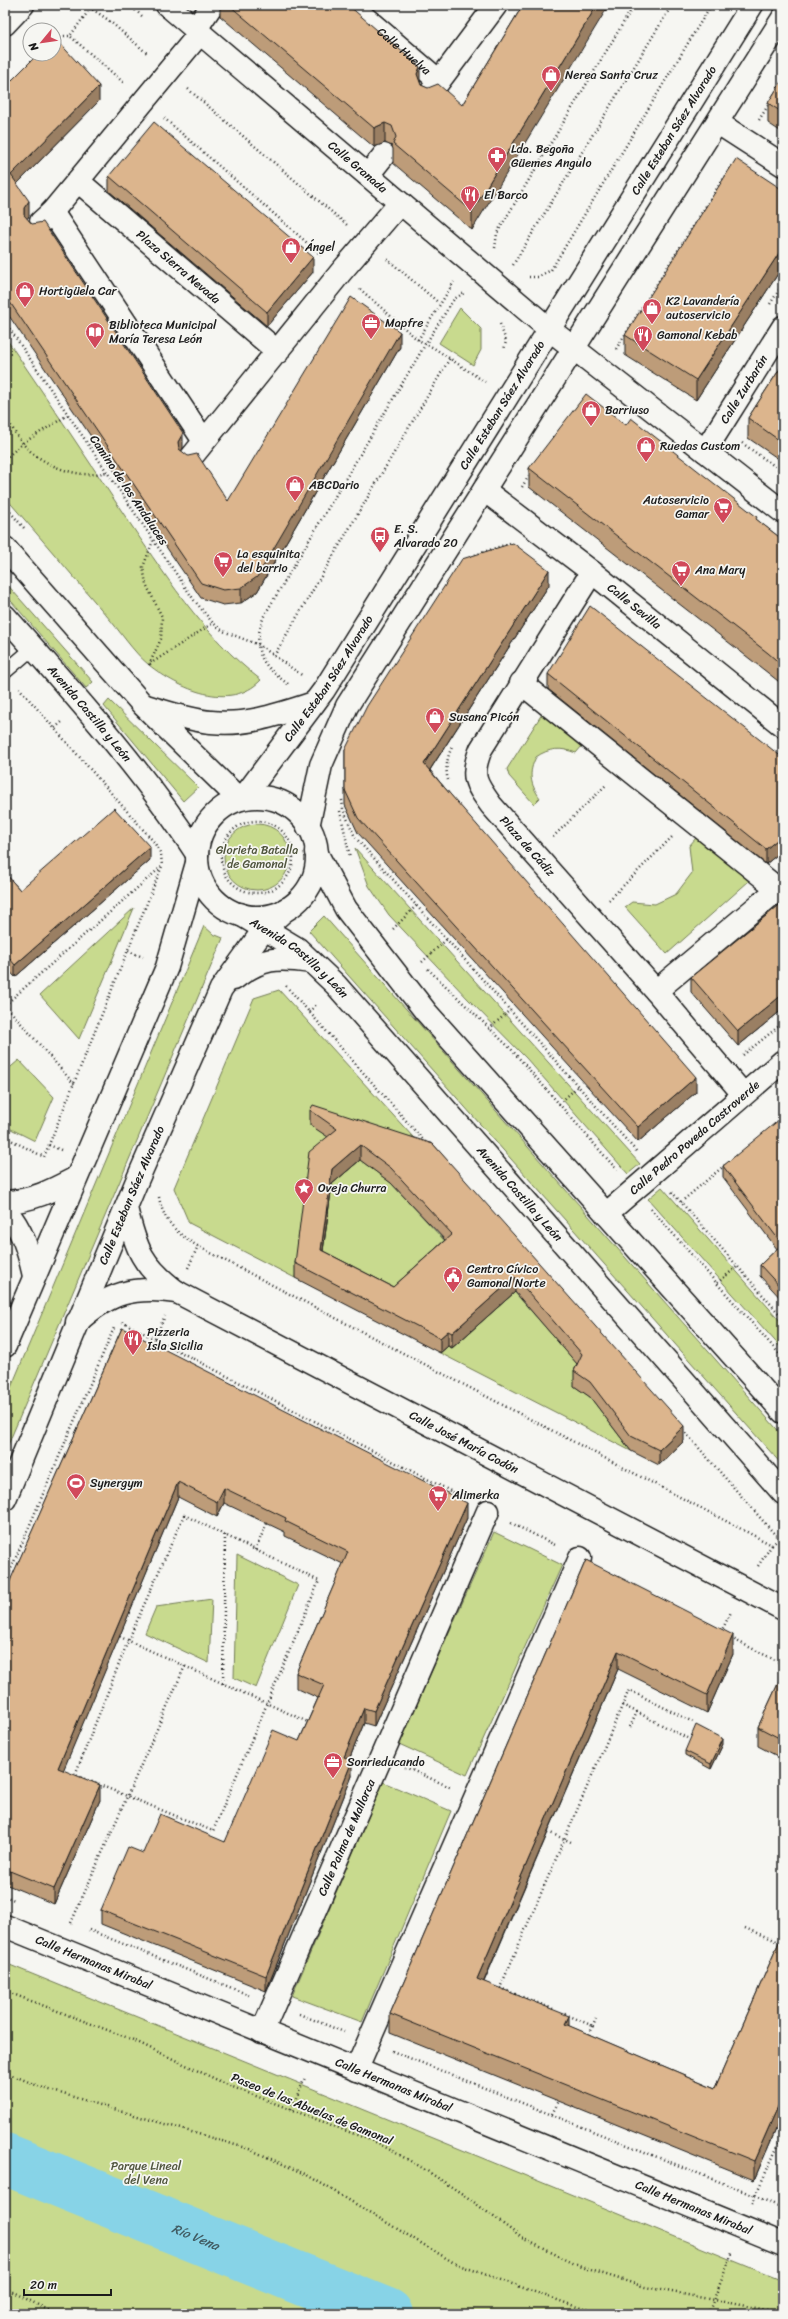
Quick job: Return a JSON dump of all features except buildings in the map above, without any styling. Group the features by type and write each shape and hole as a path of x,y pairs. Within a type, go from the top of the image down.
{"street":[{"path":"5,24 23,5"},
{"name":"Calle Granada","path":"167,5 549,329 783,512"},
{"name":"Calle Huelva","path":"350,5 434,88 496,5"},
{"name":"Calle Esteban Sáez Alvarado","path":"241,799 314,703 752,5"},
{"path":"36,226 52,212 168,72 198,31 210,8"},
{"path":"308,827 321,765 344,712 783,18"},
{"path":"718,122 783,166"},
{"path":"368,175 384,155"},
{"name":"Plaza Sierra Nevada","path":"78,181 278,352"},
{"path":"190,459 278,352 340,272 400,203"},
{"path":"52,212 204,442"},
{"name":"Calle Zurbarán","path":"705,451 783,327"},
{"name":"Calle Sevilla","path":"484,490 592,572 783,726"},
{"path":"5,548 143,705 241,799"},
{"name":"Plaza de Cádiz","path":"592,572 481,749 474,770 475,779 491,805 656,991 743,1094"},
{"name":"Avenida Castilla y León","path":"5,616 99,722 146,781 197,859"},
{"path":"521,683 689,819 780,887 656,991"},
{"path":"143,705 211,722 234,723 260,720 314,703"},
{"path":"5,1346 167,967 197,859 199,840 210,819 218,811 241,799 263,797 284,804 294,810 308,827 314,839 316,852 314,873 309,886 298,900 286,909 264,916 240,914 221,904 211,895 204,885 197,859"},
{"path":"316,852 346,909 421,1006 783,1412"},
{"name":"Calle Esteban Sáez Alvarado","path":"5,1499 77,1322 221,989 265,928 286,909"},
{"name":"Avenida Castilla y León","path":"240,914 298,949 336,986 783,1493"},
{"path":"221,989 243,972 263,961 286,958 311,962"},
{"name":"Calle Pedro Poveda Castroverde","path":"606,1214 783,1061"},
{"path":"5,1202 21,1201 46,1194 76,1178"},
{"name":"Calle José María Codón","path":"126,1208 138,1250 148,1267 176,1292 783,1609"},
{"path":"5,1209 18,1224 28,1250 34,1276"},
{"name":"Calle José María Codón","path":"77,1322 94,1306 114,1295 134,1290 153,1289 176,1292"},
{"name":"Calle Palma de Mallorca","path":"262,2032 488,1511"},
{"path":"356,2070 580,1558"},
{"name":"Calle José María Codón","path":"752,1593 783,1601"},
{"name":"Calle Hermanas Mirabal","path":"5,1926 783,2244"}],"lane":[{"path":"5,672 33,648"}],"path":[{"path":"86,5 92,6 439,303"},
{"path":"129,5 148,20"},
{"path":"495,249 497,233 634,5"},
{"path":"510,270 672,5"},
{"path":"524,278 538,277 551,270 711,5"},
{"path":"70,36 92,6"},
{"path":"62,36 70,36 418,340 450,358 488,384"},
{"path":"746,141 771,101"},
{"path":"615,354 617,347 732,164"},
{"path":"449,276 459,284"},
{"path":"418,340 439,303 455,281"},
{"path":"766,310 783,284"},
{"path":"463,288 473,296"},
{"path":"293,688 270,671 262,658 258,631 264,616 425,345 454,299 467,291"},
{"path":"499,321 506,341 503,356"},
{"name":"Camino de los Andaluces","path":"5,322 153,541 194,600 213,623 223,631 259,645 304,677"},
{"path":"5,336 12,332"},
{"path":"274,656 450,358"},
{"path":"5,415 23,443 45,461 68,472 97,475 106,472"},
{"path":"5,459 23,443 68,415"},
{"path":"741,437 742,443 783,472"},
{"path":"5,506 25,529"},
{"path":"139,519 143,514"},
{"path":"153,541 143,567 146,584 162,617 161,639 149,665 213,623"},
{"path":"472,556 509,542 514,547"},
{"path":"5,672 154,842 161,854 162,866 44,1157 5,1137"},
{"path":"550,840 625,767"},
{"path":"342,796 343,809 355,837 654,1171 783,1318"},
{"path":"338,801 352,862"},
{"path":"606,903 689,819"},
{"path":"256,821 267,822 277,827 291,844 293,857 291,869 284,880 275,888 264,892 251,892 239,888 230,880 224,869 221,857 223,846 228,836 235,828 245,823 256,821"},
{"path":"74,1084 5,1005 162,866"},
{"path":"389,924 396,933"},
{"path":"422,962 447,939"},
{"path":"416,956 445,988 511,1049 783,1358"},
{"path":"282,981 431,1148"},
{"path":"489,1029 510,1010"},
{"path":"737,1055 744,1055 783,1023"},
{"path":"559,1104 578,1086"},
{"path":"777,1121 783,1116"},
{"path":"5,1149 10,1140"},
{"path":"681,1202 729,1162"},
{"path":"159,1193 161,1208 170,1224 183,1237 203,1249 772,1545 783,1535"},
{"path":"717,1283 738,1266"},
{"path":"118,1319 580,1558"},
{"path":"9,1587 5,1584 114,1326"},
{"path":"310,1428 314,1421"},
{"path":"679,1426 780,1539"},
{"path":"255,1550 271,1514"},
{"path":"184,1515 224,1535 320,1581 213,1831 75,1775 128,1641 184,1515"},
{"path":"223,1684 224,1535"},
{"path":"713,1629 783,1664"},
{"path":"114,1634 313,1724"},
{"path":"78,1925 71,1923 128,1797 184,1666"},
{"path":"557,2011 500,1988 629,1690 695,1723"},
{"path":"622,1705 687,1738"},
{"path":"630,1727 638,1712"},
{"path":"382,1756 475,1798"},
{"path":"548,1832 571,1842"},
{"path":"85,1928 274,2005 552,2114 783,2208"},
{"path":"745,1928 783,1944"},
{"name":"Paseo de las Abuelas de Gamonal","path":"5,1991 131,2039 230,2086 378,2143 421,2166 522,2238 581,2267 645,2287 783,2313"},
{"path":"564,2014 593,2026"},
{"path":"587,2039 596,2019"},
{"path":"5,2072 43,2088 249,2149 307,2175 456,2264 570,2305 608,2314"},
{"path":"552,2114 562,2094"},
{"path":"708,2314 755,2196 783,2135"},
{"path":"5,2288 56,2314"}],"green space":[{"path":"460,308 481,329 481,350 473,365 439,343"},
{"path":"5,337 168,579 202,623 220,643 261,680 249,690 235,695 220,696 205,694 189,689 175,682 149,665 132,648 106,615 5,497"},
{"path":"5,582 93,682 86,688 5,594"},
{"path":"109,700 198,787 183,801 104,706"},
{"path":"542,714 582,746 576,753 555,749 536,757 533,763 531,778 534,788 540,798 534,804 509,776 507,769"},
{"name":"Glorieta Batalla de Gamonal","path":"250,824 264,824 276,829 285,838 290,850 288,870 281,881 264,890 250,890 238,885 229,876 224,864 224,850 229,838 238,829"},
{"path":"696,838 749,881 667,954 625,907 632,902 655,904 676,894 692,873 689,846"},
{"path":"355,848 640,1164 628,1174 526,1058 389,915 369,886"},
{"path":"134,908 79,1039 40,995"},
{"path":"324,916 783,1436 783,1466 309,931"},
{"path":"204,926 213,934 223,938 5,1452 5,1402"},
{"path":"279,990 433,1159 351,1133 304,1205 295,1278 189,1223 174,1188 254,998"},
{"path":"19,1060 54,1097 35,1141 5,1126 5,1072"},
{"path":"360,1160 391,1183 454,1251 393,1302 321,1265 332,1184"},
{"path":"662,1187 783,1324 783,1350 648,1199"},
{"path":"510,1287 582,1369 574,1386 590,1397 631,1451 440,1353 448,1346 452,1348"},
{"path":"494,1532 562,1565 467,1775 399,1744"},
{"path":"237,1555 298,1585 256,1688 234,1678"},
{"path":"212,1599 209,1663 145,1633 156,1607"},
{"path":"383,1782 451,1811 362,2022 292,1996"},
{"name":"Parque Lineal del Vena","path":"5,1963 783,2281 783,2314 5,2314"}],"waterway":[{"name":"Río Vena","path":"5,2159 387,2314"}],"place":[{"name":"Nerea Santa Cruz","path":"551,92"},
{"name":"Lda. Begoña Güemes Angulo","path":"497,173"},
{"name":"El Barco","path":"470,212"},
{"name":"Ángel","path":"291,264"},
{"name":"Hortigüela Car","path":"25,308"},
{"name":"K2 Lavandería autoservicio","path":"652,325"},
{"name":"Mapfre","path":"371,340"},
{"name":"Biblioteca Municipal María Teresa León","path":"95,349"},
{"name":"Gamonal Kebab","path":"643,352"},
{"name":"Barriuso","path":"591,427"},
{"name":"Ruedas Custom","path":"646,463"},
{"name":"ABCDario","path":"295,502"},
{"name":"Autoservicio Gamar","path":"723,524"},
{"name":"E. S. Alvarado 20","path":"380,553"},
{"name":"La esquinita del barrio","path":"223,578"},
{"name":"Ana Mary","path":"681,587"},
{"name":"Susana Picón","path":"435,734"},
{"name":"Oveja Churra","path":"304,1205"},
{"name":"Centro Cívico Gamonal Norte","path":"453,1293"},
{"name":"Pizzeria Isla Sicilia","path":"133,1356"},
{"name":"Synergym","path":"76,1500"},
{"name":"Alimerka","path":"438,1512"},
{"name":"Sonrieducando","path":"333,1779"}]}
